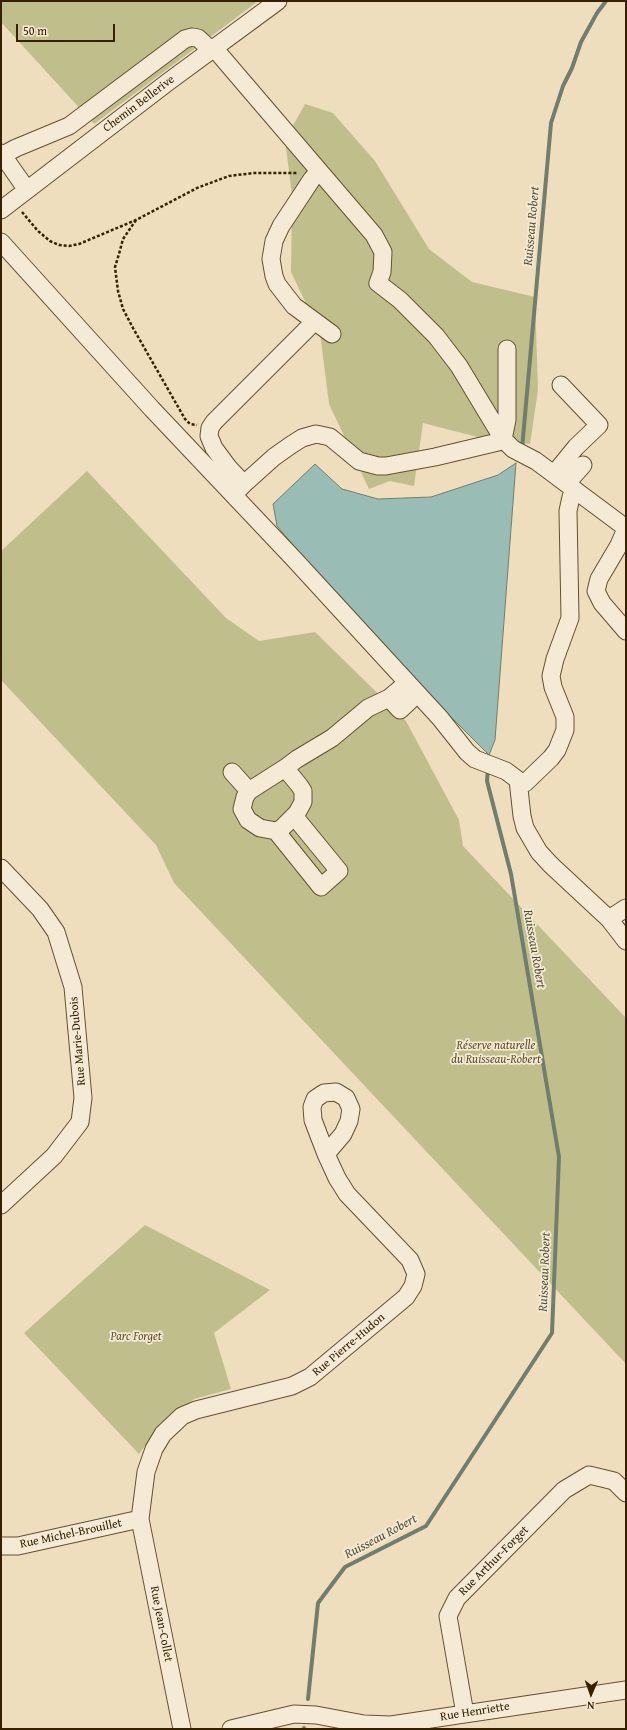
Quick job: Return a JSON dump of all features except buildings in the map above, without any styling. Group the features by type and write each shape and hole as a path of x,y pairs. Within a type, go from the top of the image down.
{"street":[{"name":"Chemin Bellerive","path":"7,205 212,49 278,1"},
{"path":"27,190 1,155 69,126 185,39 192,37 198,38 212,49 374,235 381,246 384,262 378,283 418,317 444,346 514,448"},
{"path":"69,126 84,146"},
{"path":"319,171 312,179 279,230 274,241 271,259 277,284 294,306 332,334"},
{"path":"1,242 152,410 239,489 293,558 440,718 467,752 488,764 515,776 519,785 522,816 525,828 532,842 551,866 609,919 624,935"},
{"path":"239,489 228,467 214,448 209,436 210,428 270,364 314,322"},
{"path":"507,349 507,420 514,448"},
{"path":"519,785 525,783 551,758 557,750 565,730 565,717 553,687 551,676 555,659 570,618 569,502 565,482 576,447 599,425 561,385"},
{"path":"239,489 274,457 302,438 308,436 322,435 330,437 359,461 367,464 386,466 491,445 514,448 536,461 626,528 619,545 599,579 596,591 602,603 626,631"},
{"path":"565,482 583,465"},
{"path":"285,768 303,791 303,802 294,816 282,828 276,831 260,828 248,820 244,814 242,803 250,791 285,768 332,738 368,708 389,698 400,710 412,689"},
{"path":"232,772 250,791"},
{"path":"276,831 321,887 339,872 294,816"},
{"name":"Rue Marie-Dubois","path":"1,868 40,909 56,932 73,987 83,1098 80,1122 54,1156 1,1205"},
{"path":"609,919 626,908"},
{"name":"Rue Pierre-Hudon","path":"140,1519 146,1472 154,1449 163,1434 182,1416 196,1410 292,1386 310,1378 406,1297 413,1286 416,1274 410,1260 347,1194 337,1178 326,1154"},
{"name":"Rue Arthur-Forget","path":"465,1714 448,1616 457,1598 564,1490 589,1475 614,1481 626,1493"},
{"name":"Rue Michel-Brouillet","path":"1,1546 18,1546 140,1519"},
{"name":"Rue Jean-Collet","path":"140,1519 182,1729"},
{"name":"Rue Henriette","path":"231,1729 294,1714 316,1714 364,1724 391,1726 626,1690"}],"path":[{"path":"7,205 45,237 59,245 69,246 79,244 136,220 197,188 229,176 254,173 304,174 319,171"},
{"path":"136,220 123,239 115,267 118,291 123,309 185,419 190,424 210,428"}],"green space":[{"path":"1,1 257,2 94,124 1,22"},
{"path":"305,104 333,113 375,161 429,249 472,282 535,297 538,390 530,444 489,440 423,423 414,486 390,481 369,489 329,404 320,333 291,272 292,195 285,140"},
{"name":"Réserve naturelle du Ruisseau-Robert","path":"87,471 226,618 259,641 315,632 406,721 459,820 463,846 626,1018 626,1364 174,883 156,845 1,680 1,551"},
{"name":"Parc Forget","path":"145,1225 270,1290 214,1333 231,1389 194,1399 160,1426 139,1454 24,1333"}],"water":[{"path":"516,463 495,740 489,755 370,636 277,526 273,504 315,464 342,489 378,499 431,497 498,475"}],"waterway":[{"name":"Ruisseau Robert","path":"522,449 551,123 563,86 572,68 581,42 597,13 606,1"},
{"name":"Ruisseau Robert","path":"308,1699 318,1603 345,1567 426,1526 552,1333 559,1157 511,874 487,781 488,768"}]}
